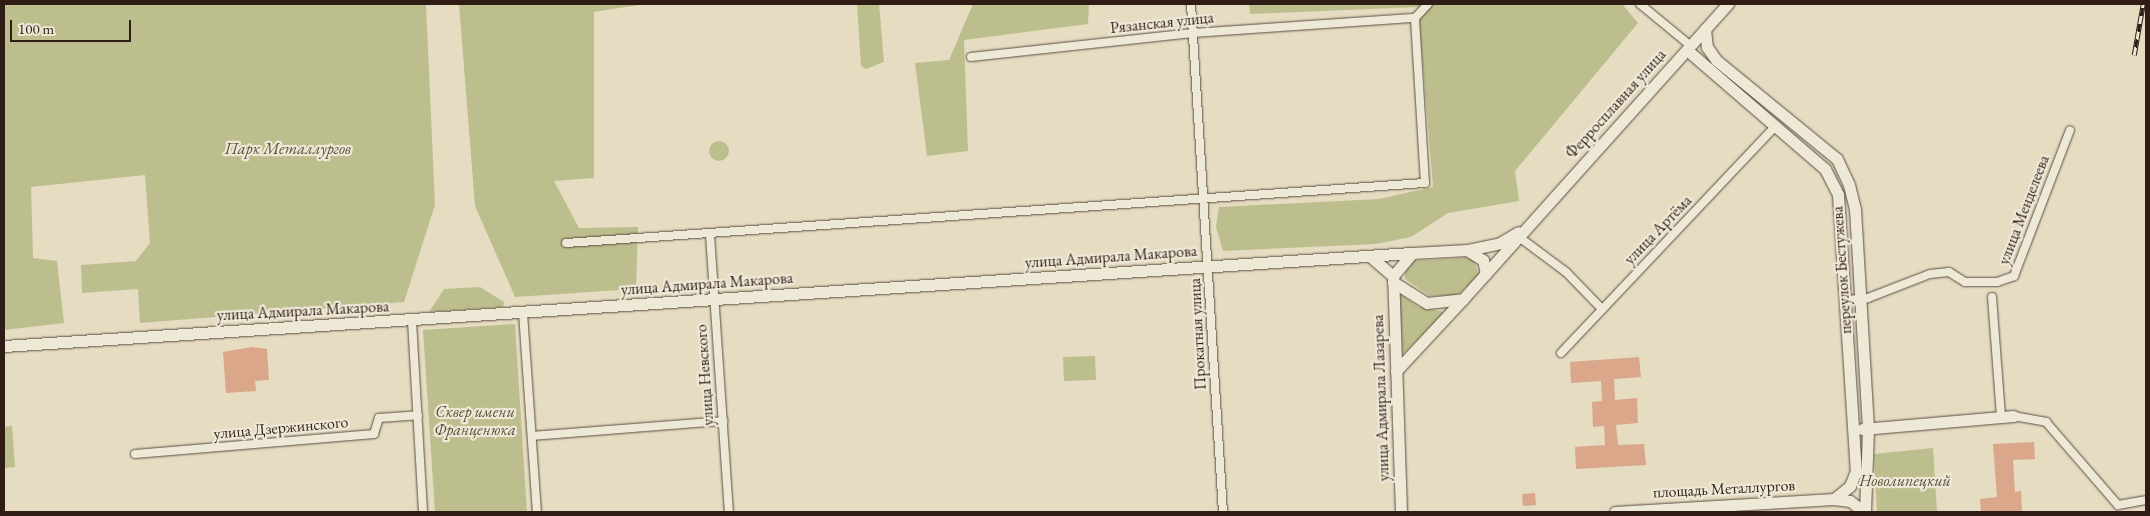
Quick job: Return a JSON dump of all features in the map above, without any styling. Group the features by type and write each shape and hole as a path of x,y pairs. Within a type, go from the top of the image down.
{"street":[{"name":"Прокатная улица","path":"1191,4 1223,512"},
{"path":"566,243 1203,201 1425,183 1415,18 1428,4"},
{"path":"1640,4 1689,48"},
{"name":"Ферросплавная улица","path":"1528,226 1728,4"},
{"name":"Рязанская улица","path":"971,57 1193,33 1415,18"},
{"name":"переулок Бестужева","path":"1705,29 1707,47 1716,60 1837,159 1855,209 1868,428 1864,512"},
{"name":"переулок Бестужева","path":"1689,48 1825,169 1838,195 1847,300 1856,471 1864,512"},
{"name":"улица Артёма","path":"1560,354 1776,126"},
{"name":"улица Менделеева","path":"1847,300 1860,299 1930,274 1949,272 1965,282 1997,282 2014,276 2070,130"},
{"path":"1396,371 1528,226"},
{"path":"1467,250 1500,243 1528,226"},
{"name":"улица Невского","path":"710,235 730,512"},
{"path":"1519,237 1566,272 1602,309"},
{"path":"1467,250 1483,260 1486,274"},
{"name":"улица Адмирала Макарова","path":"4,346 523,314 1208,266 1467,250"},
{"path":"1393,279 1412,253"},
{"path":"1371,257 1393,279 1427,303 1463,298"},
{"name":"улица Адмирала Лазарева","path":"1393,279 1401,512"},
{"path":"1992,296 2007,417"},
{"path":"523,314 537,512"},
{"path":"412,321 423,512"},
{"name":"улица Дзержинского","path":"136,454 374,434 379,418 418,415"},
{"path":"1855,429 2007,417 2046,422 2118,508 2146,500"},
{"path":"532,436 723,421"},
{"path":"1834,499 1850,486 1856,471"},
{"path":"1834,499 1850,502 1864,512"},
{"name":"площадь Металлургов","path":"1615,512 1834,499"}],"green space":[{"name":"Парк Металлургов","path":"4,4 426,4 435,205 404,302 140,323 138,289 82,293 81,265 136,261 150,243 145,175 31,187 33,258 57,261 64,323 4,330"},
{"path":"459,4 645,4 594,12 594,178 554,181 579,228 638,227 636,289 515,297 475,206"},
{"path":"879,4 884,62 866,69 861,66 857,5"},
{"path":"973,4 1089,4 1088,24 964,40 968,151 927,156 915,63 949,60"},
{"path":"1249,4 1622,4 1638,23 1515,171 1519,201 1448,213 1411,237 1376,244 1223,251 1216,227 1219,207 1379,199 1433,187 1418,7 1250,14"},
{"path":"719,141 726,144 729,151 726,158 719,161 712,158 709,151 712,144"},
{"path":"1473,257 1479,275 1458,295 1430,296 1405,279 1405,268 1412,261"},
{"path":"480,287 504,302 503,307 429,312 444,289"},
{"path":"1397,292 1419,307 1445,312 1403,354"},
{"name":"Сквер имени Франценюка","path":"515,324 527,512 435,512 423,330"},
{"path":"1095,356 1096,380 1064,381 1063,357"},
{"path":"12,426 15,467 4,468 4,427"},
{"name":"Новолипецкий","path":"1933,448 1937,512 1877,512 1874,454"}],"building":[{"path":"252,347 267,349 269,380 255,381 256,391 226,393 223,352"},
{"path":"1639,357 1641,377 1614,379 1615,400 1637,398 1638,423 1616,425 1618,445 1644,444 1646,465 1576,469 1575,447 1605,445 1604,426 1593,427 1592,402 1602,401 1601,381 1571,383 1570,362"},
{"path":"2034,442 2035,459 2013,460 2015,492 2021,491 2022,512 1981,512 1980,499 1997,497 1993,444"},
{"path":"1535,493 1536,505 1523,506 1522,494"}],"railway":[{"path":"2134,55 2143,4"}]}
